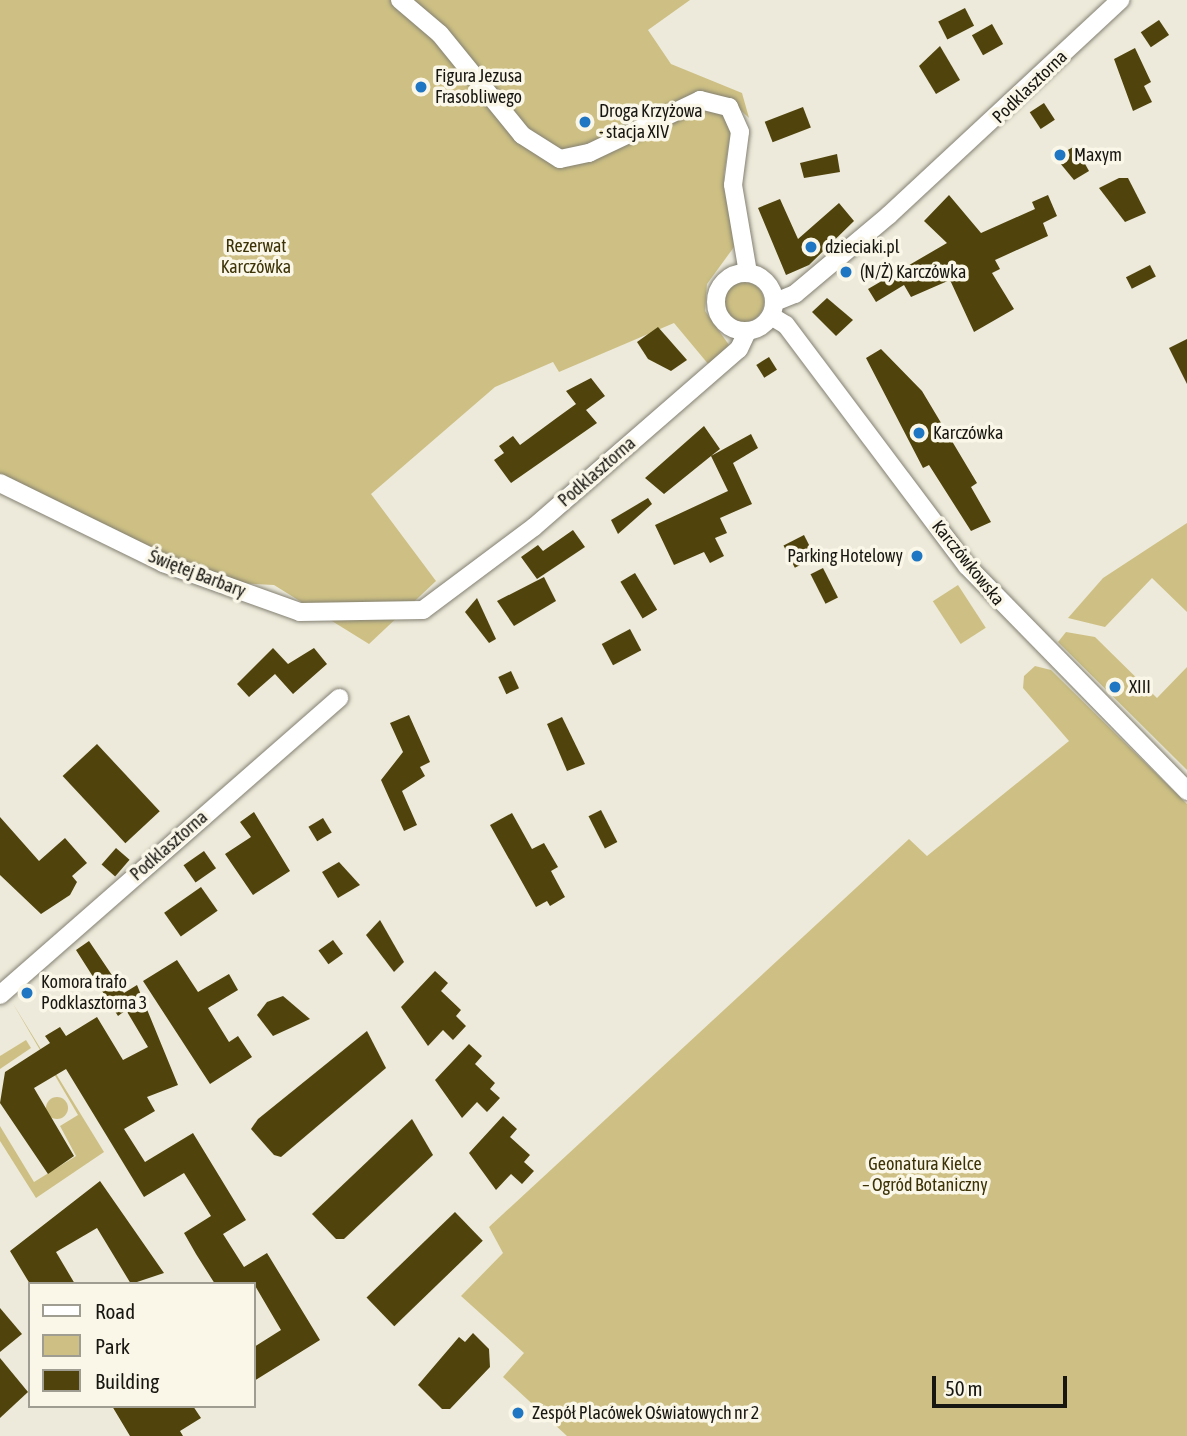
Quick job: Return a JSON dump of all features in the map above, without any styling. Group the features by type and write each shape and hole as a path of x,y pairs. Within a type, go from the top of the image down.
{"street":[{"path":"400,0 440,34 522,135 560,159 589,153 700,100 729,107 740,132 733,185 748,273"},
{"name":"Podklasztorna","path":"408,611 442,600 534,527 739,349 747,332 773,309 795,294 889,215 1121,0"},
{"path":"747,332 725,323 716,300 730,277 748,273 767,282 773,309"},
{"name":"Karczówkowska","path":"773,309 967,566 1187,791"},
{"name":"Świętej Barbary","path":"0,483 163,563 300,612 408,611"},
{"name":"Podklasztorna","path":"3,987 339,698"}],"green space":[{"name":"Rezerwat Karczówka","path":"0,0 690,0 648,30 671,64 742,93 749,118 731,101 719,108 732,124 724,175 734,247 707,284 705,311 729,345 709,365 674,323 559,372 553,362 495,387 371,494 436,581 369,644 274,585 215,582 0,482"},
{"path":"744,282 752,283 758,288 763,294 763,310 758,316 752,321 744,322 736,321 730,316 725,310 724,302 725,294 730,288 736,283"},
{"path":"1187,523 1187,612 1152,578 1105,627 1068,618 1103,578"},
{"path":"958,585 986,628 961,644 933,601"},
{"path":"1066,632 1095,637 1157,698 1187,667 1187,770 1058,642"},
{"name":"Geonatura Kielce – Ogród Botaniczny","path":"1035,666 1051,670 1187,804 1187,1436 567,1436 503,1377 524,1353 461,1296 503,1253 489,1227 909,839 927,856 1069,741 1023,688 1024,676"},
{"path":"12,1002 104,1152 36,1198 0,1141 0,1126 34,1182 76,1156 60,1126 78,1115"},
{"path":"26,1040 31,1048 0,1069 0,1056"},
{"path":"57,1097 65,1100 68,1108 65,1116 57,1119 49,1116 46,1108 49,1100"}],"building":[{"path":"965,8 974,26 947,39 938,22"},
{"path":"1159,20 1169,35 1151,47 1141,32"},
{"path":"992,24 1003,44 983,55 972,35"},
{"path":"940,46 960,80 936,94 919,66"},
{"path":"1135,48 1151,82 1144,86 1152,102 1133,111 1114,59"},
{"path":"1044,103 1055,120 1041,129 1030,112"},
{"path":"803,107 811,128 773,142 765,122"},
{"path":"1075,146 1089,171 1074,180 1055,157"},
{"path":"837,154 840,172 804,178 800,163"},
{"path":"1119,178 1128,178 1146,213 1125,222 1099,188"},
{"path":"949,195 981,233 1035,209 1032,202 1048,195 1057,216 1043,223 1048,236 995,260 1000,269 992,273 1014,309 974,332 950,280 911,297 904,285 876,302 868,289 947,243 924,221"},
{"path":"780,199 798,239 839,203 854,221 809,265 786,275 758,208"},
{"path":"1150,265 1156,277 1132,289 1126,277"},
{"path":"827,298 853,320 836,336 812,312"},
{"path":"658,327 687,360 671,371 648,359 637,342"},
{"path":"1187,339 1187,384 1169,348"},
{"path":"881,349 922,391 977,483 971,487 991,522 971,531 929,465 923,468 866,358"},
{"path":"769,357 777,370 764,378 756,365"},
{"path":"591,378 605,396 586,410 597,423 511,483 494,460 504,453 499,446 513,436 520,445 576,404 566,391"},
{"path":"704,426 720,449 664,494 645,478"},
{"path":"751,434 758,448 733,463 752,504 720,518 727,533 715,538 724,556 710,563 704,552 674,565 655,525 728,491 711,456"},
{"path":"648,498 652,504 618,534 611,520"},
{"path":"573,530 585,547 537,579 521,557 538,545 543,551"},
{"path":"804,535 815,557 795,568 784,545"},
{"path":"823,568 838,597 826,604 811,574"},
{"path":"635,573 657,610 643,619 620,582"},
{"path":"544,577 556,601 514,626 497,601"},
{"path":"477,598 496,639 489,643 465,612"},
{"path":"630,629 641,650 613,665 602,644"},
{"path":"273,648 288,664 314,648 327,664 293,694 275,674 249,697 237,684"},
{"path":"511,671 519,688 506,694 498,677"},
{"path":"409,715 430,762 420,767 425,776 402,791 417,825 404,831 381,780 403,752 390,723"},
{"path":"562,717 585,764 567,771 547,724"},
{"path":"97,744 160,811 125,843 63,776"},
{"path":"601,810 617,842 605,848 589,816"},
{"path":"254,812 290,871 253,895 225,854 251,837 240,822"},
{"path":"512,813 532,849 544,843 558,867 551,871 565,897 550,906 547,901 536,907 490,825"},
{"path":"0,817 39,861 65,838 87,863 72,876 77,882 70,895 41,914 0,875"},
{"path":"323,818 332,833 317,841 308,827"},
{"path":"116,848 130,860 115,876 102,865"},
{"path":"204,851 216,868 196,883 184,865"},
{"path":"339,862 360,885 338,898 322,872"},
{"path":"201,887 218,911 181,937 164,913"},
{"path":"380,920 404,962 394,972 366,935"},
{"path":"333,940 343,954 328,964 318,951"},
{"path":"89,941 124,993 137,985 178,1085 147,1097 155,1111 124,1129 145,1162 193,1133 246,1220 223,1234 244,1267 267,1253 320,1340 256,1380 256,1346 281,1330 256,1287 256,1282 214,1282 196,1254 184,1233 211,1216 184,1173 144,1197 66,1069 34,1088 74,1156 48,1174 0,1103 5,1072 50,1043 45,1036 60,1027 66,1036 97,1017 123,1060 148,1047 126,1010 118,1016 76,950"},
{"path":"177,960 198,992 229,974 238,990 208,1008 229,1042 238,1036 252,1057 210,1084 143,981"},
{"path":"435,971 448,983 441,991 461,1010 456,1016 466,1026 453,1040 443,1030 428,1046 401,1007"},
{"path":"283,996 310,1019 273,1036 257,1015 267,1002"},
{"path":"367,1031 386,1068 281,1157 274,1155 251,1129 258,1119"},
{"path":"469,1044 482,1056 475,1064 495,1083 490,1089 500,1098 487,1112 477,1102 462,1118 435,1080"},
{"path":"503,1116 517,1129 510,1137 530,1155 524,1162 534,1171 522,1184 511,1174 496,1190 469,1153"},
{"path":"412,1119 433,1155 344,1239 336,1239 312,1214"},
{"path":"100,1181 164,1273 130,1282 97,1228 56,1252 74,1282 29,1282 10,1251"},
{"path":"455,1212 483,1241 394,1326 367,1297"},
{"path":"0,1308 22,1334 0,1352"},
{"path":"473,1333 489,1349 490,1367 450,1409 442,1409 418,1385 459,1337 465,1342"},
{"path":"0,1358 28,1392 0,1418"},
{"path":"113,1408 194,1408 201,1418 180,1431 183,1436 130,1436"}],"place":[{"name":"Figura Jezusa Frasobliwego","path":"421,87"},
{"name":"Droga Krzyżowa - stacja XIV","path":"585,122"},
{"name":"Maxym","path":"1060,155"},
{"name":"dzieciaki.pl","path":"811,247"},
{"name":"(N/Ż) Karczówka","path":"846,272"},
{"name":"Karczówka","path":"919,433"},
{"name":"Parking Hotelowy","path":"917,556"},
{"name":"XIII","path":"1115,687"},
{"name":"Komora trafo Podklasztorna 3","path":"27,993"},
{"name":"Zespół Placówek Oświatowych nr 2","path":"518,1413"}]}
